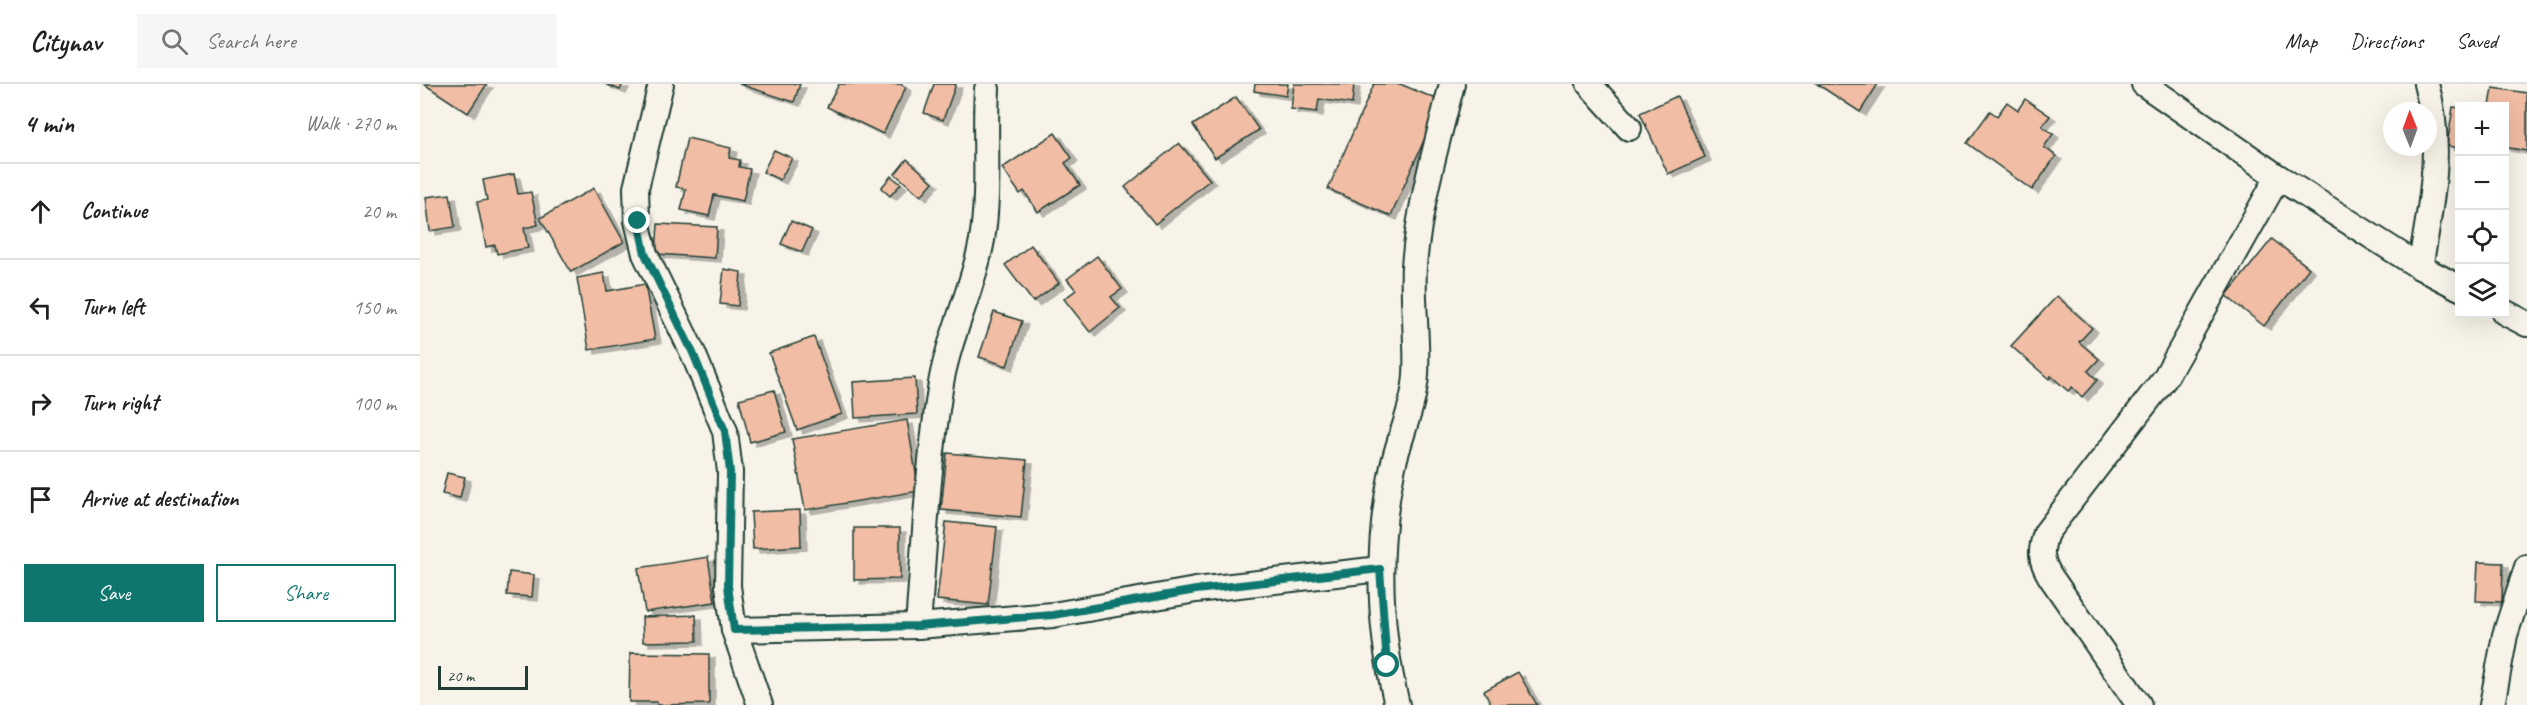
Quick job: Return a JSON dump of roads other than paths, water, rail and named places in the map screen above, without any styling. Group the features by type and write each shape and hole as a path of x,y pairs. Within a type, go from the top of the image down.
{"street":[{"path":"661,84 636,188 638,221 645,254 693,353 725,431 730,472 728,586 734,630 760,705"},
{"path":"1397,705 1387,665 1380,569 1392,471 1407,421 1416,376 1414,266 1435,149 1452,84"},
{"path":"1589,84 1629,128"},
{"path":"2144,84 2278,177 2420,267 2455,285"},
{"path":"2420,267 2435,185 2434,88"},
{"path":"918,626 940,389 948,349 969,291 986,207 987,89"},
{"path":"2139,705 2040,561 2041,547 2046,533 2165,378 2278,177"},
{"path":"2509,314 2527,324"},
{"path":"2492,705 2505,635 2527,567"},
{"path":"734,630 918,626 1053,615 1196,590 1380,569"}]}
